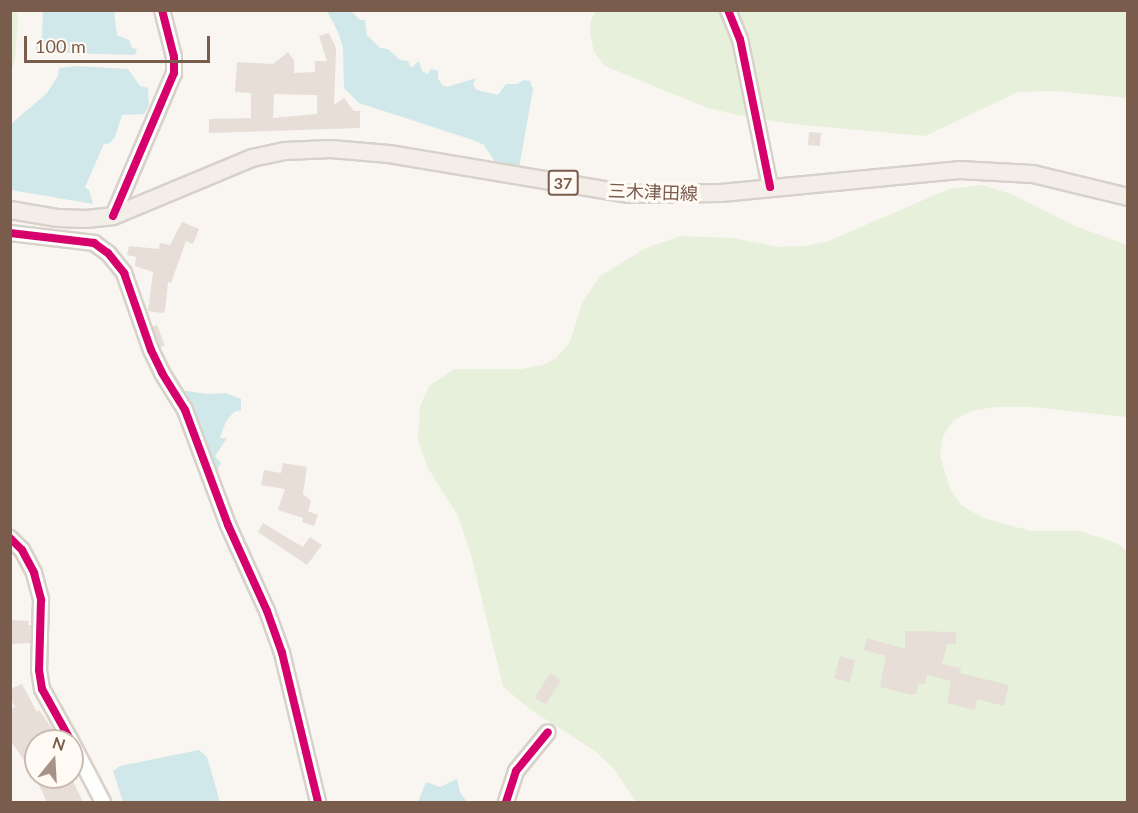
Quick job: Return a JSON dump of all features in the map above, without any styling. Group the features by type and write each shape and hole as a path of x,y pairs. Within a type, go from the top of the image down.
{"main road":[{"name":"三木津田線","path":"10,210 58,218 86,219 113,216 252,158 285,151 319,149 389,154 628,194 721,193 948,171 996,171 1033,174 1128,197"}],"street":[{"path":"113,216 174,73 174,57 162,10"},
{"path":"728,10 740,39 770,187"},
{"path":"10,233 94,243 108,253 124,273 151,350 185,410 228,525 267,611 282,653 318,802"},
{"path":"10,538 22,550 34,573 41,600 39,670 42,689 64,729"},
{"path":"506,802 516,771 548,732"},
{"path":"84,766 103,802"}],"green space":[{"path":"11,10 17,11 18,20 15,60 11,74"},
{"path":"597,10 1127,11 1127,98 1056,91 1018,92 925,136 793,124 737,115 705,107 605,66 594,52 590,34 591,19"},
{"path":"982,185 1014,195 1075,226 1127,245 1127,417 1032,407 995,407 971,411 954,420 943,436 940,456 950,488 961,505 983,518 1031,531 1080,531 1116,543 1127,551 1127,802 636,802 614,769 595,751 528,708 503,686 471,555 458,516 427,466 418,440 420,407 429,386 455,369 521,369 543,365 556,358 570,342 582,303 600,276 646,248 681,236 732,238 778,247 805,246 826,242 949,189"}],"water":[{"path":"43,11 114,11 117,35 129,40 132,48 137,49 135,55 36,52 36,42 42,36"},
{"path":"327,11 351,11 360,20 365,20 367,35 380,48 388,49 400,60 408,61 411,68 419,61 422,71 428,74 431,69 438,71 438,78 442,85 447,87 476,78 473,85 477,90 498,95 506,84 530,81 533,89 519,168 495,162 484,145 473,140 359,103 344,88 343,48"},
{"path":"76,66 128,69 140,86 148,88 149,105 144,114 122,115 115,137 110,143 104,144 85,187 89,190 93,204 11,190 11,124 47,93 58,76 59,68"},
{"path":"180,390 207,394 226,393 241,399 241,410 234,412 226,421 220,438 227,438 215,456 221,463 215,474"},
{"path":"199,750 207,757 220,802 123,802 113,771 120,766"},
{"path":"457,779 460,792 467,802 418,802 426,782 440,787"}],"building":[{"path":"329,33 336,48 334,105 344,98 354,111 360,111 360,128 209,133 209,119 251,118 251,93 235,92 237,62 273,64 288,52 294,61 294,73 315,72 315,61 327,61 319,36","holes":["274,94 317,95 317,114 273,118"]},
{"path":"809,132 821,133 820,146 808,145"},
{"path":"182,222 199,229 193,244 186,241 171,283 168,282 165,311 162,313 148,311 153,272 135,266 136,257 127,255 129,246 159,249 160,243 170,245"},
{"path":"157,325 165,346 160,347 152,327"},
{"path":"283,463 307,467 303,494 311,501 308,511 318,515 314,526 302,522 303,518 278,510 285,489 261,485 264,470 281,473"},
{"path":"263,523 303,547 310,537 322,545 307,565 258,532"},
{"path":"10,620 29,621 31,643 10,644"},
{"path":"905,631 956,632 956,644 947,644 942,664 961,668 960,673 1009,685 1004,706 977,699 975,710 947,703 951,681 927,675 925,684 919,683 916,694 880,687 886,656 864,650 867,638 905,649"},
{"path":"840,656 855,660 850,682 834,678"},
{"path":"550,673 561,680 546,704 535,698"},
{"path":"22,684 37,712 39,710 52,729 24,729 24,760 10,740 10,710 15,707 10,698 10,689"},
{"path":"41,789 77,789 83,802 47,802"}],"cycle path":[{"path":"113,216 174,73 174,57 162,10"},
{"path":"728,10 740,39 770,187"},
{"path":"10,233 94,243 108,253 124,273 151,350 185,410 228,525 267,611 282,653 318,802"},
{"path":"10,538 22,550 34,573 41,600 39,670 42,689 64,729"},
{"path":"506,802 516,771 548,732"}]}
